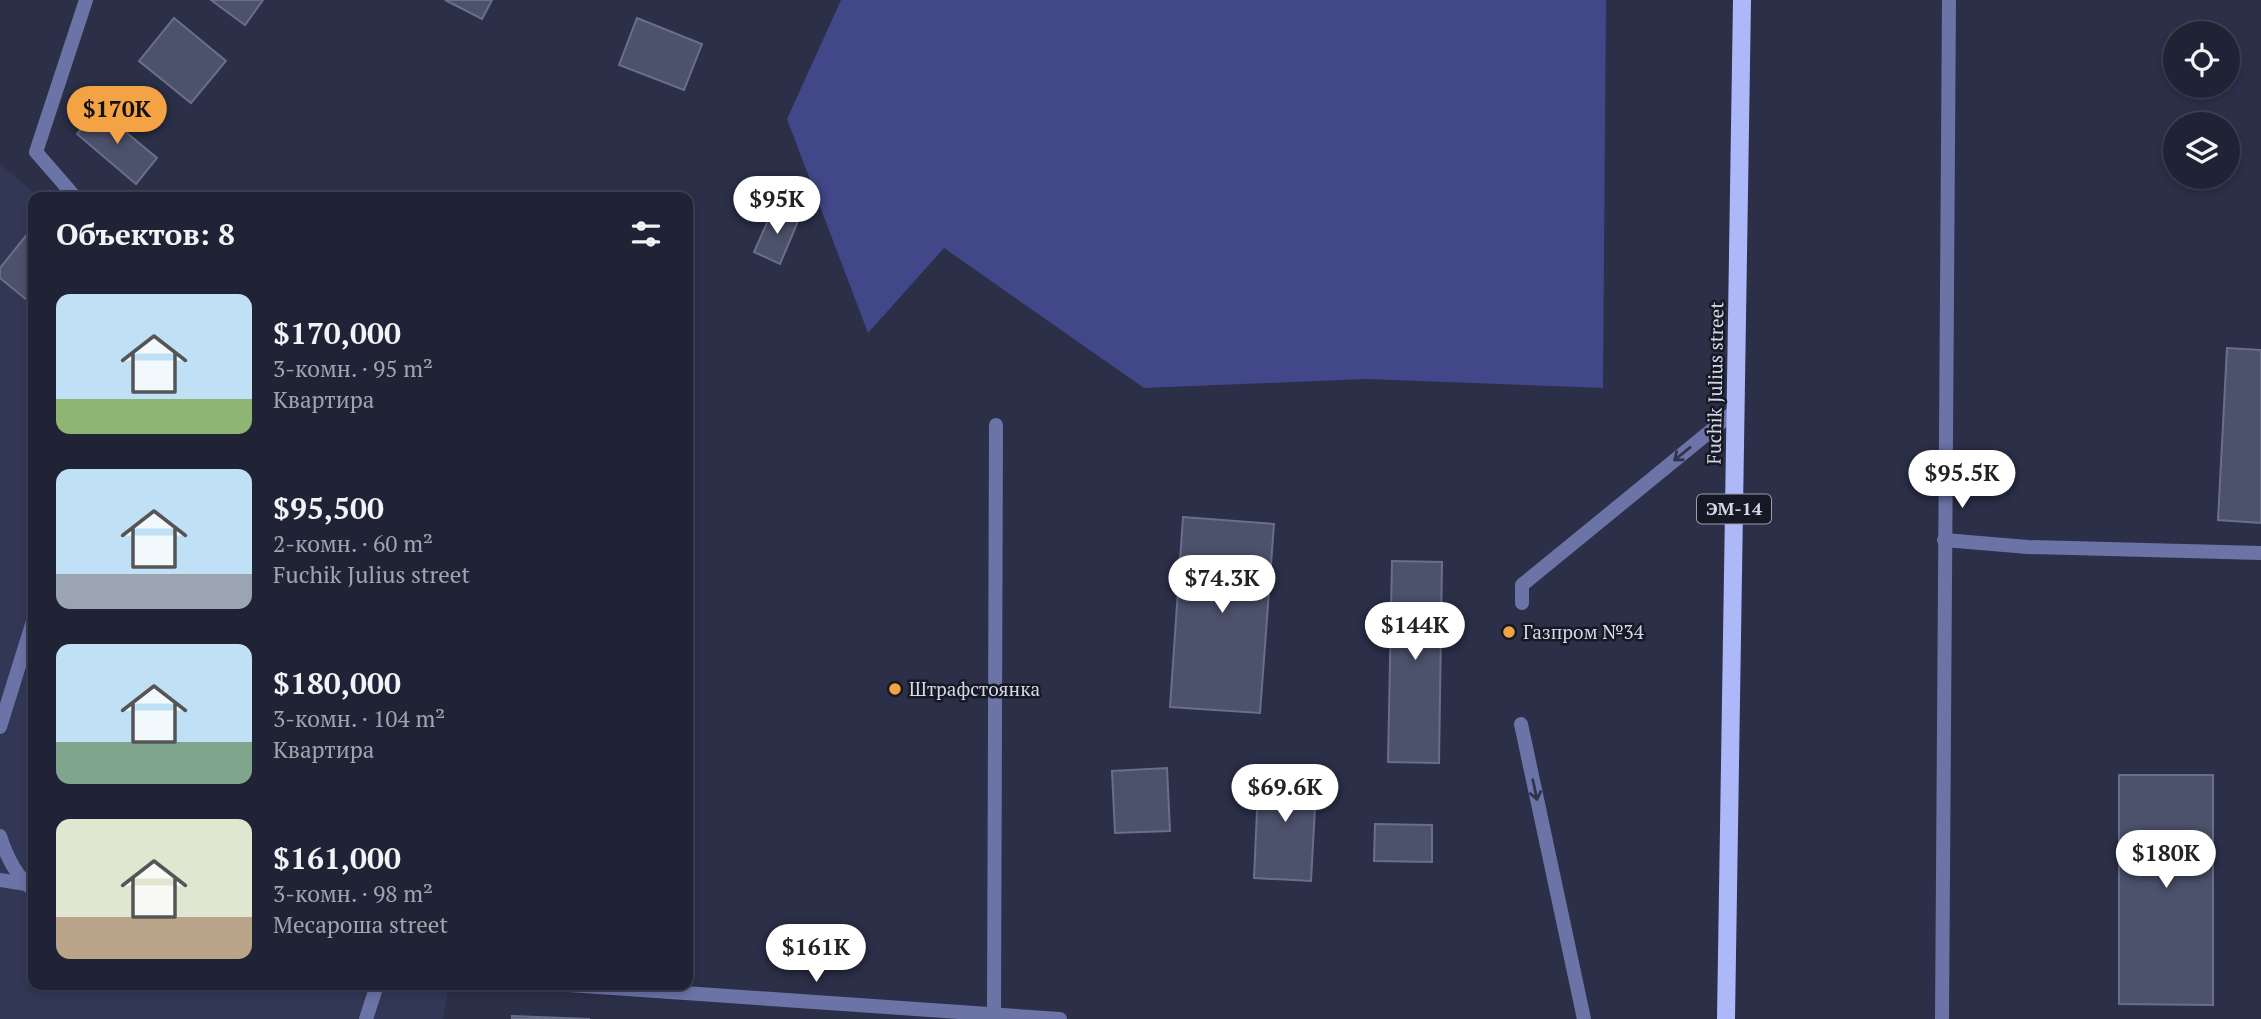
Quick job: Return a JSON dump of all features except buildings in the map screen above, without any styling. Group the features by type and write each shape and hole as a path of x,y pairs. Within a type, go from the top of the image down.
{"main road":[{"name":"Fuchik Julius street","path":"1726,1019 1742,0"}],"street":[{"path":"71,192 36,152 86,0"},
{"path":"1942,1019 1949,0"},
{"path":"1522,603 1522,584 1735,411"},
{"path":"994,1013 996,425"},
{"path":"1944,540 2028,547 2261,553"},
{"path":"0,727 28,637"},
{"path":"1521,724 1584,1019"},
{"path":"0,835 5,851 28,886"},
{"path":"0,880 28,887"},
{"path":"366,1019 375,990"},
{"path":"645,990 1060,1019"}],"shaded area":[{"path":"841,0 1606,0 1603,388 1366,379 1144,388 944,248 868,333 787,119"},
{"path":"0,164 34,192 28,192 28,990 448,990 443,1019 0,1019"}],"place":[{"name":"Газпром №34","path":"1509,632"},
{"name":"Штрафстоянка","path":"895,689"}]}
